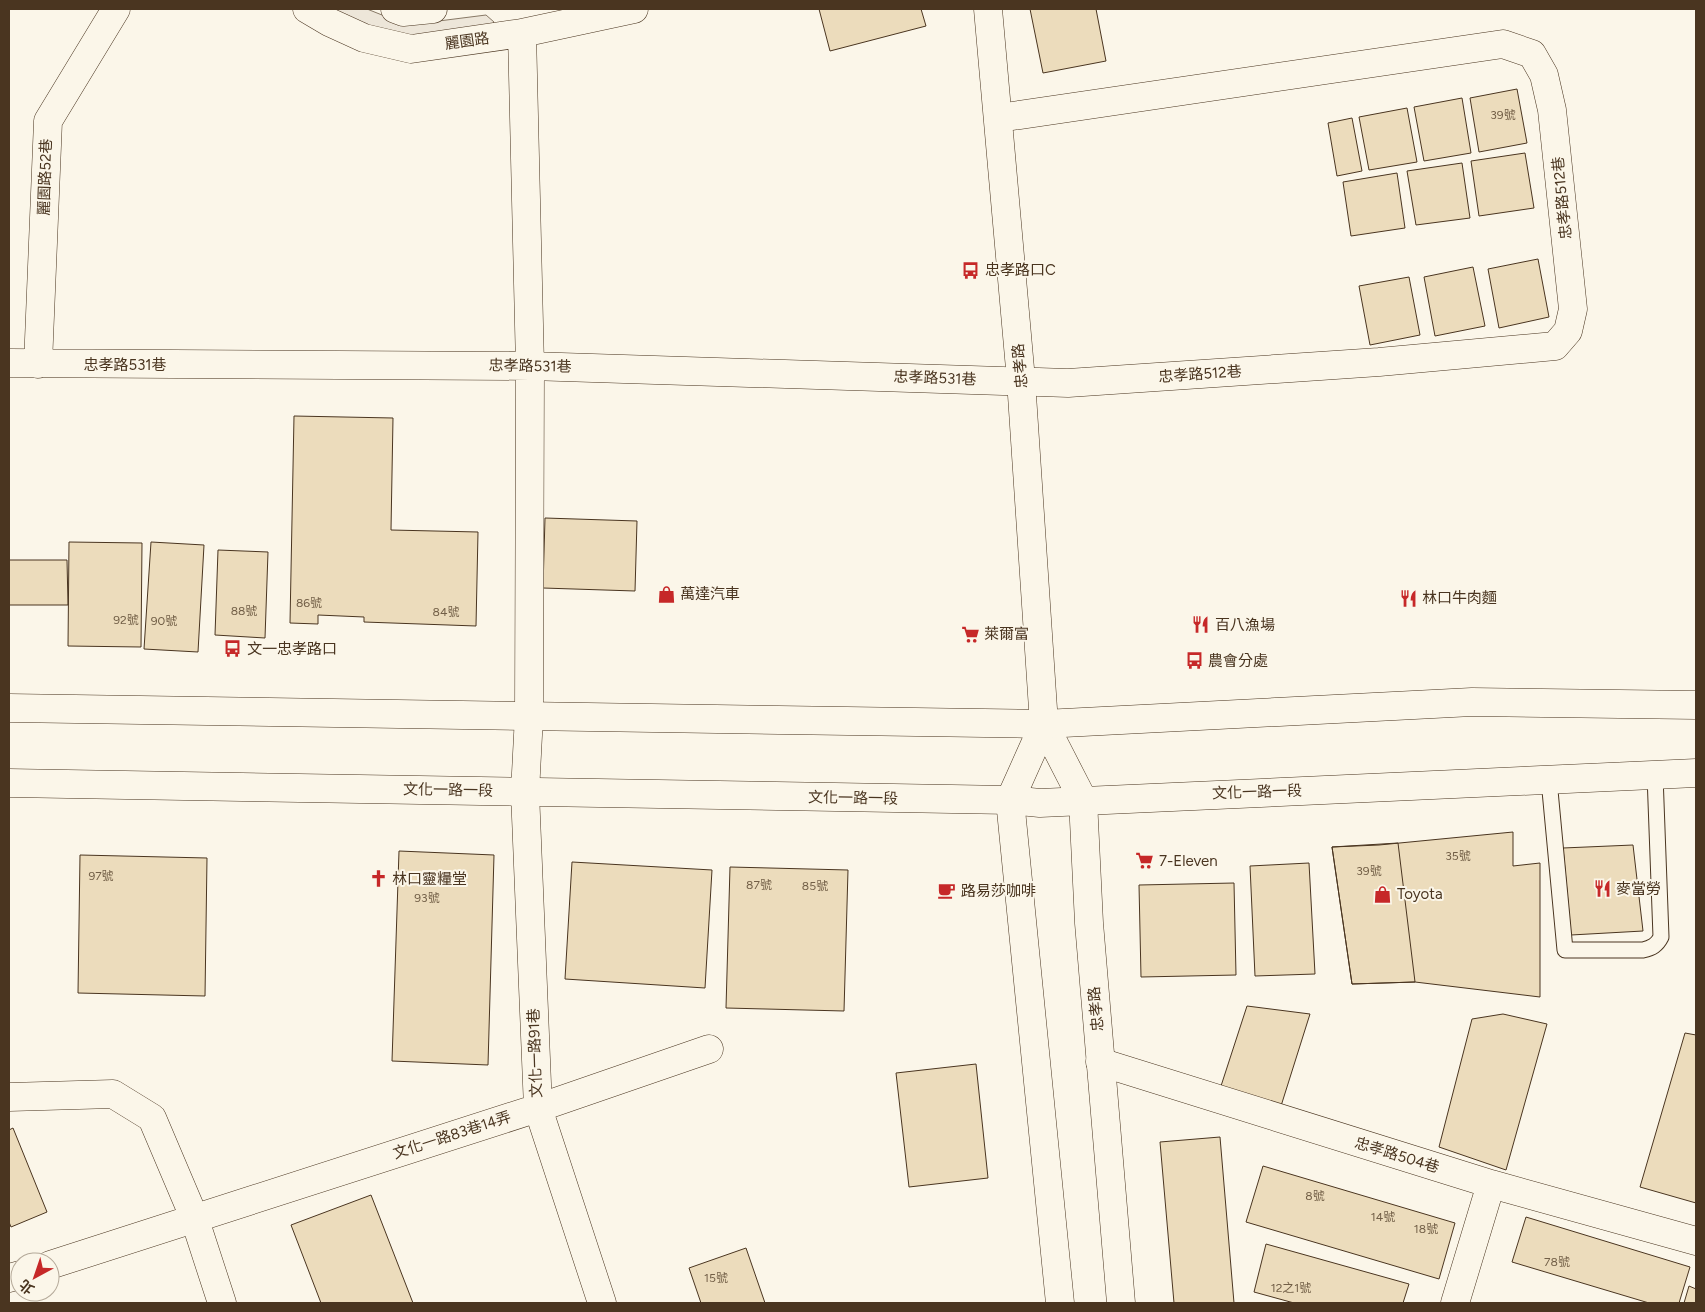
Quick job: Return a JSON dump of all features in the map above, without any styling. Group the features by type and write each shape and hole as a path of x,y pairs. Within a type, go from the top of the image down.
{"street":[{"name":"麗園路52巷","path":"38,364 48,121 116,9"},
{"name":"麗園路","path":"307,9 329,22 364,38 411,49 522,33 634,9"},
{"path":"395,9 403,12 433,9"},
{"name":"忠孝路","path":"988,9 1021,380 1044,724 1083,800 1088,923 1121,1303"},
{"name":"文化一路91巷","path":"522,33 530,366 528,716 525,792 538,1108 602,1303"},
{"name":"忠孝路512巷","path":"999,118 1503,44 1532,54 1544,75 1552,110 1573,309 1568,332 1555,346 1378,362 1068,383 1021,380"},
{"name":"忠孝路531巷","path":"9,363 530,366 1021,380"},
{"path":"9,708 1044,724 1472,702 1696,705"},
{"name":"忠孝路","path":"1044,724 1010,800 1060,1303"},
{"name":"文化一路一段","path":"9,783 1040,802 1696,773"},
{"name":"文化一路83巷14弄","path":"60,1262 194,1217 538,1108 709,1049"},
{"name":"忠孝路504巷","path":"1100,1062 1491,1184 1696,1241"},
{"path":"9,1097 113,1094 152,1118 194,1217 222,1303"},
{"path":"1455,1303 1491,1184"}],"lane":[{"path":"1549,780 1565,950 1643,950 1651,948 1658,943 1661,937 1655,775"}],"shaded area":[{"path":"330,9 367,9 407,25 486,15 494,22 487,30 406,36 364,29"}],"building":[{"path":"819,9 921,9 926,26 830,51"},
{"path":"1030,9 1096,9 1106,61 1043,73"},
{"path":"1517,89 1527,143 1479,152 1470,98"},
{"path":"1462,98 1471,153 1424,161 1414,107"},
{"path":"1407,108 1417,162 1369,170 1359,117"},
{"path":"1352,118 1362,171 1337,176 1328,123"},
{"path":"1525,153 1534,208 1479,216 1471,161"},
{"path":"1462,163 1470,218 1416,225 1407,171"},
{"path":"1397,173 1405,228 1351,236 1343,182"},
{"path":"1538,259 1549,317 1499,328 1488,269"},
{"path":"1473,267 1485,326 1435,336 1424,277"},
{"path":"1409,277 1420,335 1370,345 1359,286"},
{"path":"294,416 393,418 391,530 478,532 476,626 364,622 364,617 318,615 318,624 290,623"},
{"path":"545,518 637,521 635,591 543,588"},
{"path":"69,542 142,543 141,647 68,646"},
{"path":"151,542 204,545 198,652 144,649"},
{"path":"218,550 268,552 265,638 215,635"},
{"path":"9,560 67,560 68,605 9,605"},
{"path":"1513,832 1513,866 1540,863 1540,997 1415,982 1352,984 1332,847 1379,845"},
{"path":"1398,843 1415,982 1352,984 1332,847"},
{"name":"麥當勞","path":"1633,845 1643,931 1571,935 1563,848"},
{"path":"399,851 494,855 488,1065 392,1061"},
{"path":"80,855 207,858 205,996 78,993"},
{"path":"572,862 712,870 705,988 565,979"},
{"path":"1309,863 1315,974 1255,976 1250,866"},
{"path":"730,867 848,870 844,1011 726,1008"},
{"path":"1234,883 1236,975 1141,977 1139,885"},
{"path":"1247,1006 1310,1014 1281,1106 1221,1086"},
{"path":"1503,1014 1547,1024 1506,1170 1439,1147 1472,1019"},
{"path":"1685,1033 1696,1035 1696,1203 1640,1187"},
{"path":"976,1064 988,1178 909,1187 896,1073"},
{"path":"13,1128 47,1212 11,1227 9,1222 9,1130"},
{"path":"1220,1137 1234,1303 1174,1303 1160,1142"},
{"path":"1263,1166 1455,1223 1439,1279 1246,1222"},
{"path":"371,1195 413,1303 321,1303 291,1225"},
{"path":"1526,1217 1690,1267 1679,1303 1649,1303 1512,1262"},
{"path":"1266,1244 1409,1284 1403,1303 1294,1303 1254,1292"},
{"path":"746,1248 765,1303 701,1303 689,1268"},
{"path":"1689,1286 1696,1289 1696,1303 1684,1303"}],"place":[{"name":"忠孝路口C","path":"971,270"},
{"name":"萬達汽車","path":"666,594"},
{"name":"林口牛肉麵","path":"1408,598"},
{"name":"百八漁場","path":"1201,625"},
{"name":"萊爾富","path":"970,634"},
{"name":"文一忠孝路口","path":"233,649"},
{"name":"農會分處","path":"1194,661"},
{"name":"7-Eleven","path":"1145,861"},
{"name":"林口靈糧堂","path":"378,879"},
{"name":"麥當勞","path":"1602,889"},
{"name":"路易莎咖啡","path":"947,891"},
{"name":"Toyota","path":"1383,894"}]}
